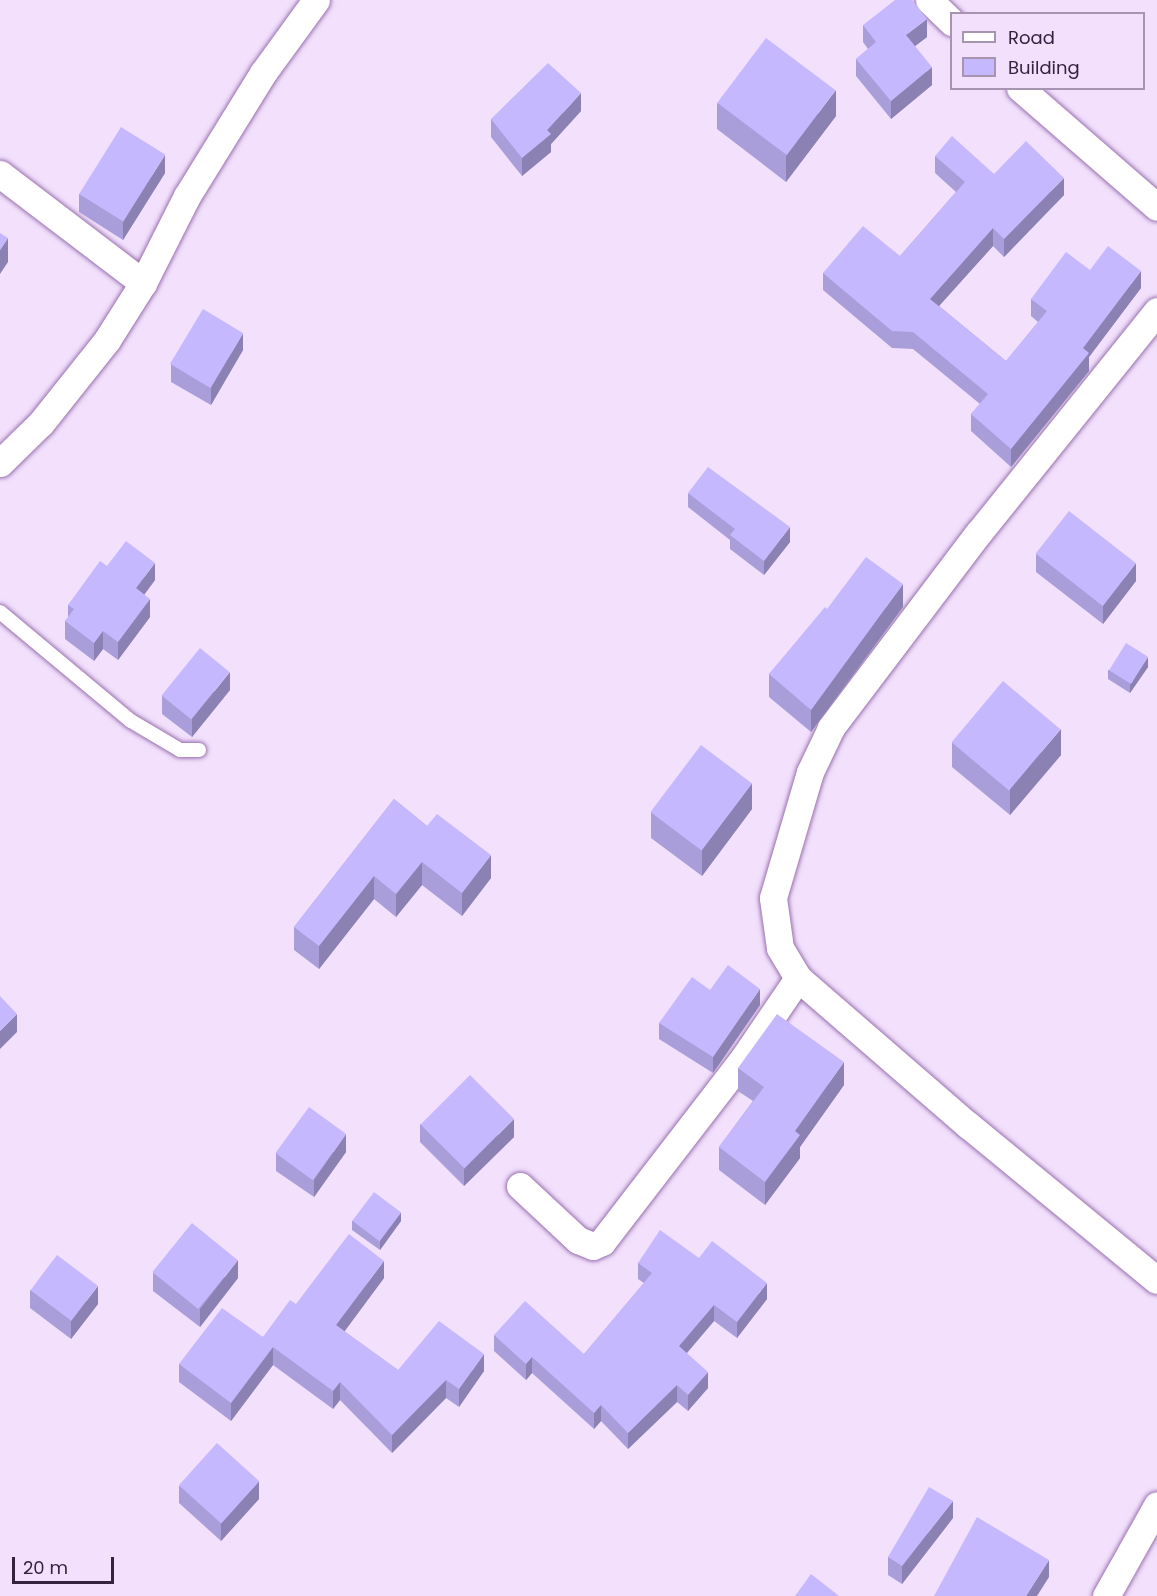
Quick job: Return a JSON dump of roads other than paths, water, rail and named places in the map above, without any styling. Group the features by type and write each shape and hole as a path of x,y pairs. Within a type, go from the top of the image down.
{"street":[{"path":"0,463 49,414 107,340 144,283 187,196 263,73 316,0"},
{"path":"929,0 950,21"},
{"path":"1022,90 1157,207"},
{"path":"0,174 144,283"},
{"path":"1157,310 986,524 831,728 810,772 773,898 780,948 798,978 968,1125 1157,1280"},
{"path":"520,1186 578,1240 593,1246 602,1242 743,1059 798,978"},
{"path":"1106,1596 1157,1505"}],"lane":[{"path":"0,612 131,721 180,750 199,750"}]}
